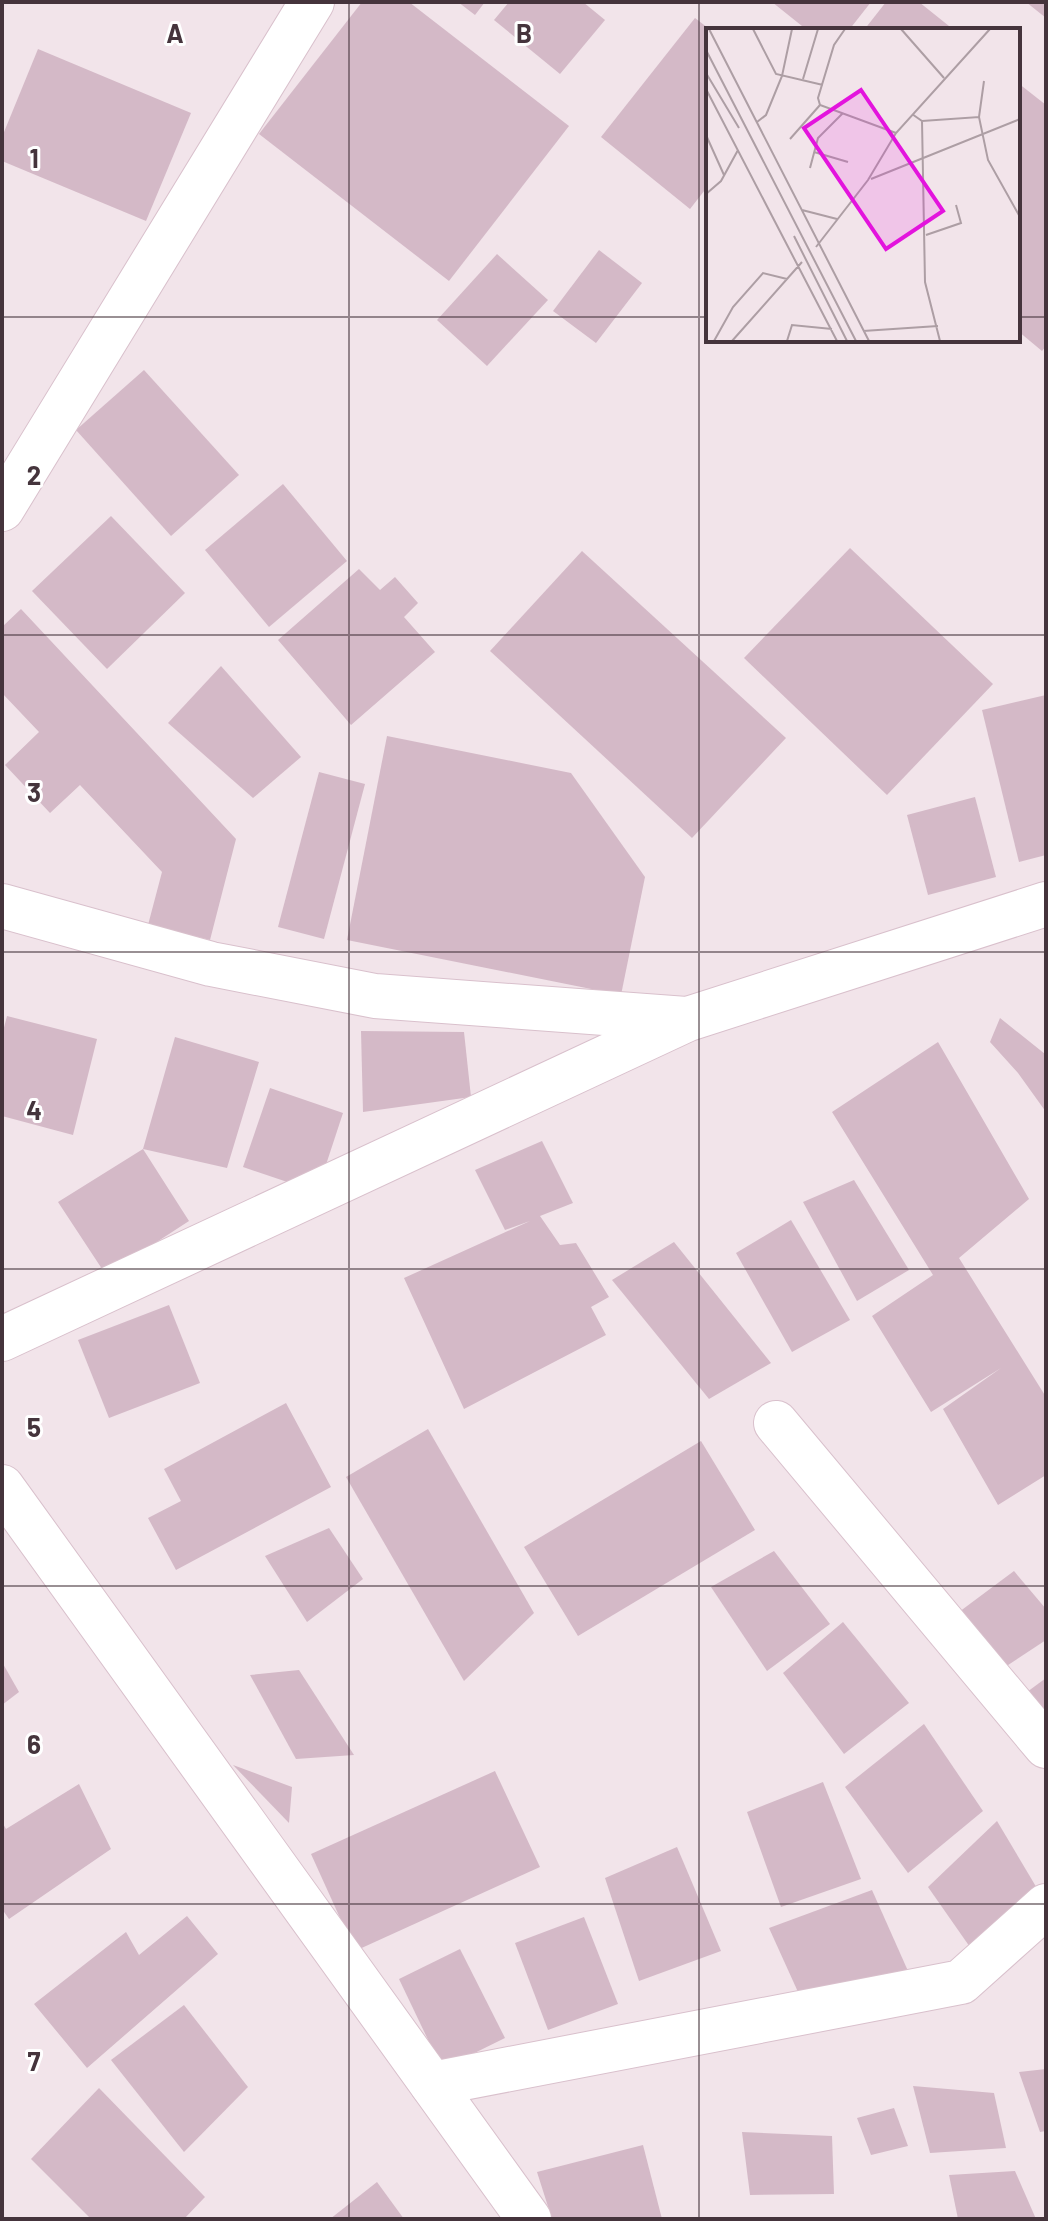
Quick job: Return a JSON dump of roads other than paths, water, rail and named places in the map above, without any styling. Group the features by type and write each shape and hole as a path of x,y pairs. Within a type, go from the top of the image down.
{"street":[{"path":"2,509 312,2"},
{"path":"2,1339 688,1019 1046,904"},
{"path":"2,906 211,964 375,996 688,1019"},
{"path":"776,1423 1046,1746"},
{"path":"2,1487 529,2219"},
{"path":"432,2084 961,1982 1046,1906"}]}
